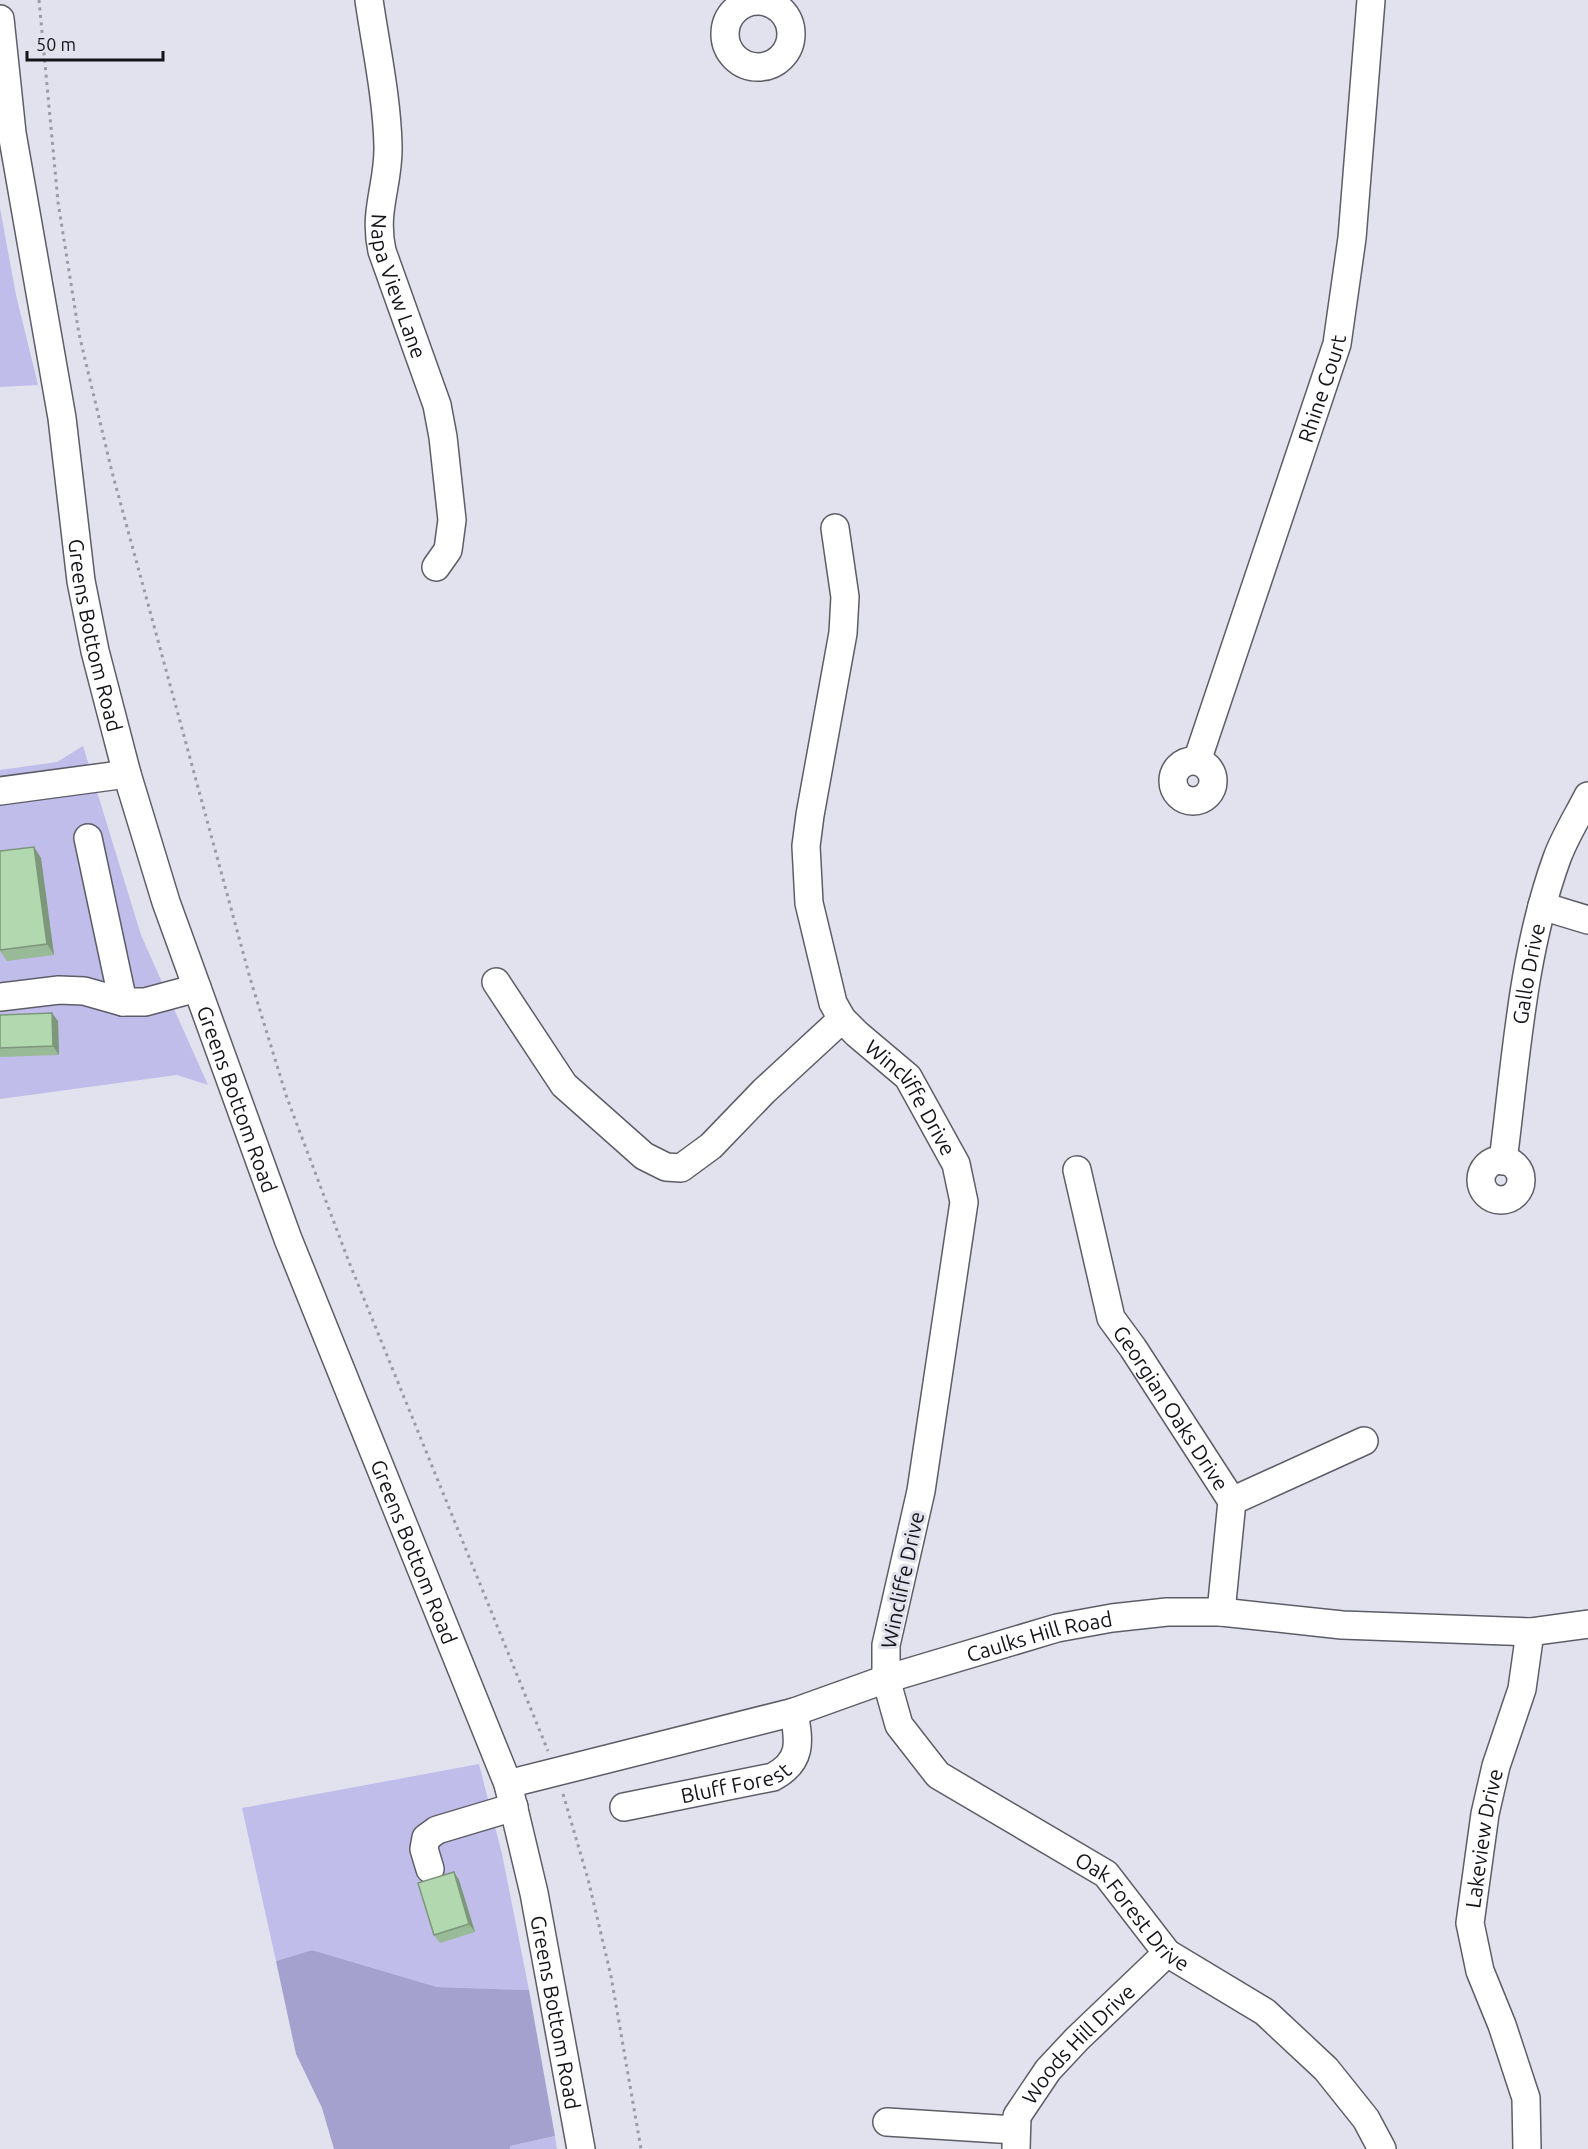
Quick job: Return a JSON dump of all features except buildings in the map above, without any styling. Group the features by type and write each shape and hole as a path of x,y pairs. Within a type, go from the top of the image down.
{"street":[{"name":"Napa View Lane","path":"369,0 388,148 378,214 378,232 382,251 437,405 447,467 452,520 451,536 448,550 436,567"},
{"name":"Rhine Court","path":"1197,762 1338,344 1352,238 1371,0"},
{"name":"Greens Bottom Road","path":"0,19 12,133 62,418 81,581 95,651 127,774 166,902 288,1239 511,1795 534,1893 582,2149"},
{"name":"Wincliffe Drive","path":"836,528 845,597 843,633 806,846 809,903 833,1003 842,1019 908,1077 956,1164 964,1202 921,1491 886,1645 886,1679"},
{"path":"0,791 127,774"},
{"name":"Gallo Drive","path":"1503,1161 1527,975 1542,906 1558,856 1588,796"},
{"path":"88,838 123,1002"},
{"path":"1542,906 1588,920"},
{"path":"496,982 564,1084 644,1156 666,1167 681,1168 711,1146 764,1091 842,1019"},
{"path":"0,997 59,990 84,991 123,1002 145,1002 196,988"},
{"name":"Georgian Oaks Drive","path":"1077,1170 1111,1318 1133,1348 1232,1501 1221,1612"},
{"path":"1232,1501 1364,1441"},
{"name":"Caulks Hill Road","path":"430,1869 424,1849 426,1838 437,1830 557,1772 794,1712 886,1679 1058,1628 1167,1612 1221,1612 1342,1625 1530,1632 1588,1624"},
{"name":"Lakeview Drive","path":"1527,2149 1526,2098 1502,2025 1480,1971 1470,1923 1485,1814 1496,1766 1522,1689 1530,1632"},
{"name":"Oak Forest Drive","path":"886,1679 899,1725 938,1775 1106,1874 1167,1953 1264,2012 1326,2069 1366,2119 1382,2149"},
{"name":"Bluff Forest","path":"624,1807 773,1777 784,1771 796,1756 798,1736 794,1712"},
{"name":"Woods Hill Drive","path":"1016,2140 1017,2116 1048,2070 1167,1953"},
{"path":"887,2122 1016,2140"}],"path":[{"path":"39,0 58,202 79,334 112,472 250,978 287,1098 349,1262 557,1772 588,1879 611,1976 641,2149"}],"shaded area":[{"path":"0,208 16,295 38,385 0,387"},
{"path":"83,746 141,935 208,1085 177,1075 0,1099 0,770 57,762"},
{"path":"479,1764 502,1854 529,1990 437,1987 312,1950 276,1961 242,1808"},
{"path":"312,1950 437,1987 529,1990 555,2136 510,2146 510,2149 334,2149 322,2108 296,2054 276,1961"},
{"path":"555,2136 557,2149 510,2149 510,2146"}]}
